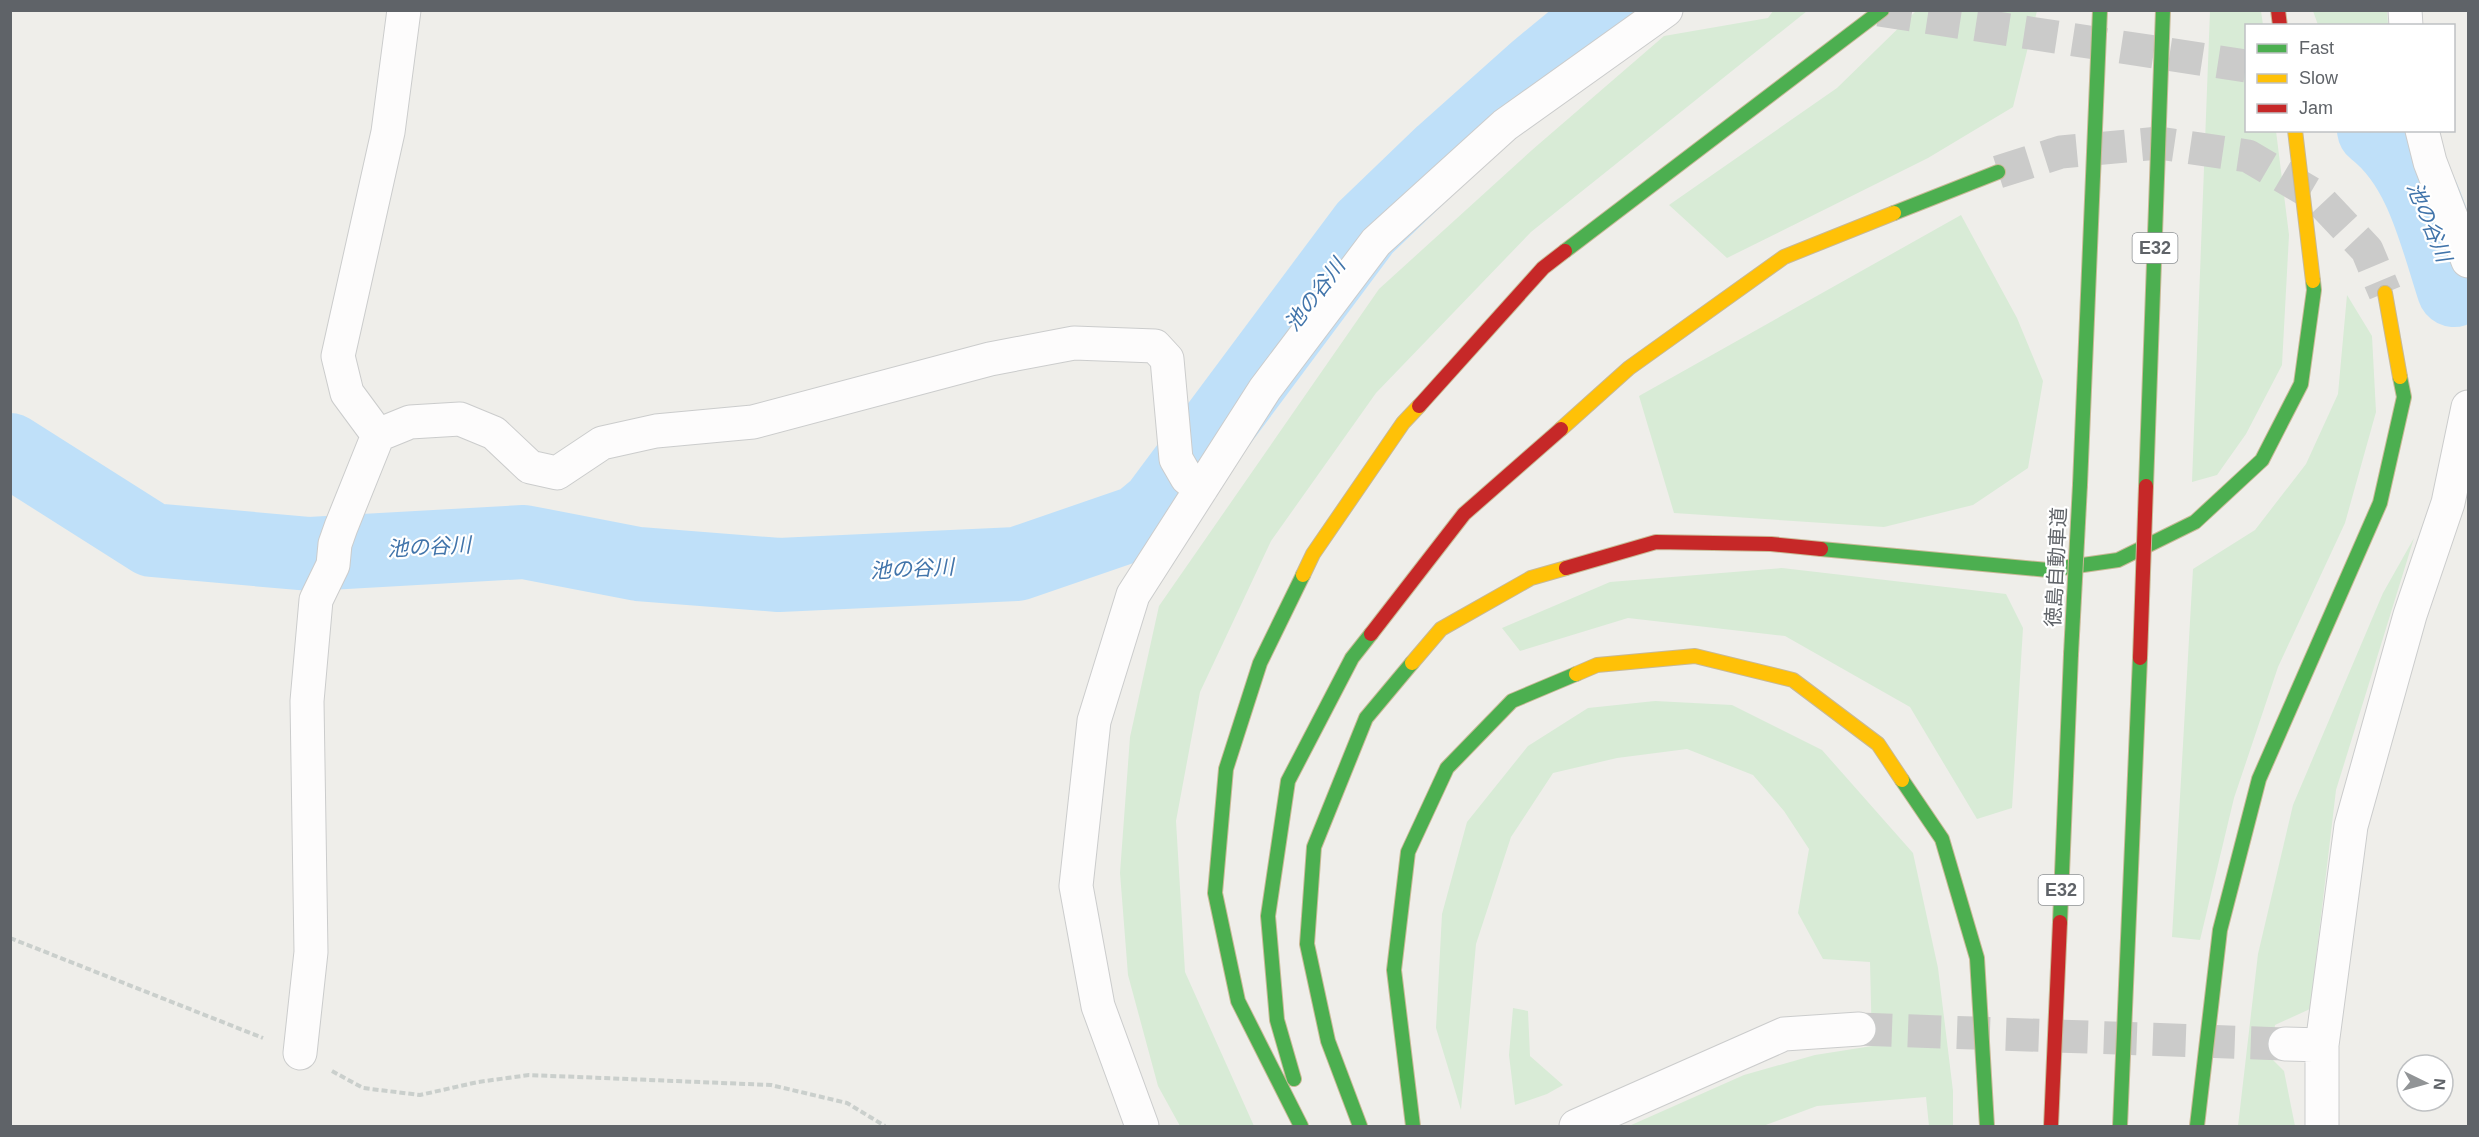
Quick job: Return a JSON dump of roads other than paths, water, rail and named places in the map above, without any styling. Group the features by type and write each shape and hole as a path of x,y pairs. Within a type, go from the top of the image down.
{"highway":[{"path":"1301,1126 1238,1001 1215,893 1226,769 1260,663 1313,554 1403,423 1543,268 1882,10"},
{"name":"徳島自動車道","path":"2051,1126 2100,10"},
{"name":"E32","path":"2120,1126 2140,658 2163,10"},
{"path":"1360,1126 1328,1041 1307,944 1314,847 1366,718 1442,629 1531,578 1656,542 1771,544 2048,570 2118,560 2195,522 2262,460 2301,384 2314,290 2295,132"},
{"path":"1307,1126 1277,1020 1268,916 1288,781 1352,658 1464,513 1629,368 1784,256 1998,172"},
{"path":"2197,1126 2220,930 2259,779 2380,503 2404,397 2385,293"},
{"path":"1413,1126 1394,970 1408,852 1447,768 1512,701 1597,665 1695,656 1793,680 1878,744 1942,839 1977,958 1987,1126"}],"street":[{"path":"378,435 347,393 338,356 388,132 404,10"},
{"path":"1142,1126 1098,1006 1076,886 1094,721 1133,595 1188,475 1265,388 1376,242 1505,124 1666,10"},
{"path":"2422,132 2430,162 2469,261"},
{"path":"300,1053 311,952 308,701 316,600 378,435 410,422 460,419 494,433 530,467 557,472 602,443 656,431 753,422 990,359 1074,343 1155,346 1167,359 1188,475"},
{"path":"2322,1126 2322,1045 2351,826 2410,615 2458,503 2469,407"},
{"path":"1576,1126 1784,1034 1859,1029"},
{"path":"2285,1044 2322,1045"}],"waterway":[{"name":"池の谷川","path":"10,450 152,540 310,554 524,542 638,564 779,575 1017,564 1139,522 1157,507 1365,228 1443,153 1536,70 1609,10"},
{"name":"池の谷川","path":"2376,132 2390,145 2416,182 2454,290"}],"tunnel":[{"path":"1879,10 2245,66"},
{"path":"1998,172 2061,152 2159,143 2248,156 2316,196 2367,250 2385,293"},
{"path":"1859,1029 2285,1044"}]}
